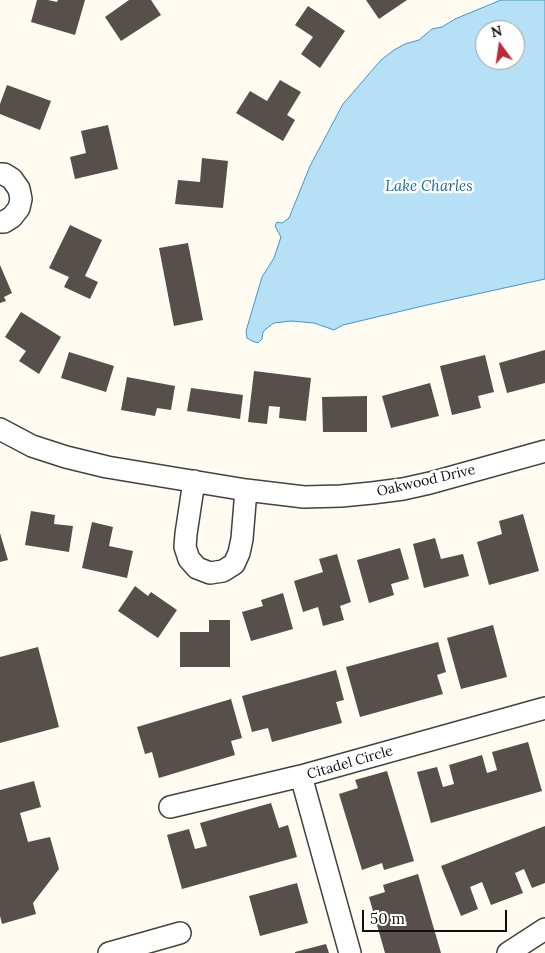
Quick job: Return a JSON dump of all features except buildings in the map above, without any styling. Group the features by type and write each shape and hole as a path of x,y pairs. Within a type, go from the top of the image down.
{"street":[{"path":"0,174 4,174 12,179 19,188 21,199 19,208 12,217 4,222 0,222"},
{"name":"Oakwood Drive","path":"0,428 32,446 107,467 246,490 304,496 372,494 430,484 545,451"},
{"path":"194,481 185,547 189,559 197,568 210,573 223,571 234,564 239,553 246,490"},
{"name":"Citadel Circle","path":"350,953 301,776 545,708"},
{"path":"170,807 301,776"},
{"path":"508,953 545,929"},
{"path":"109,953 169,941"}],"water":[{"name":"Lake Charles","path":"501,0 545,0 545,279 343,325 334,330 314,323 291,321 274,323 263,332 262,339 258,343 247,338 246,331 262,277 274,258 281,237 275,226 277,222 282,223 289,218 310,166 343,104 381,60 405,44 419,40 432,29 442,27 455,19"}]}
